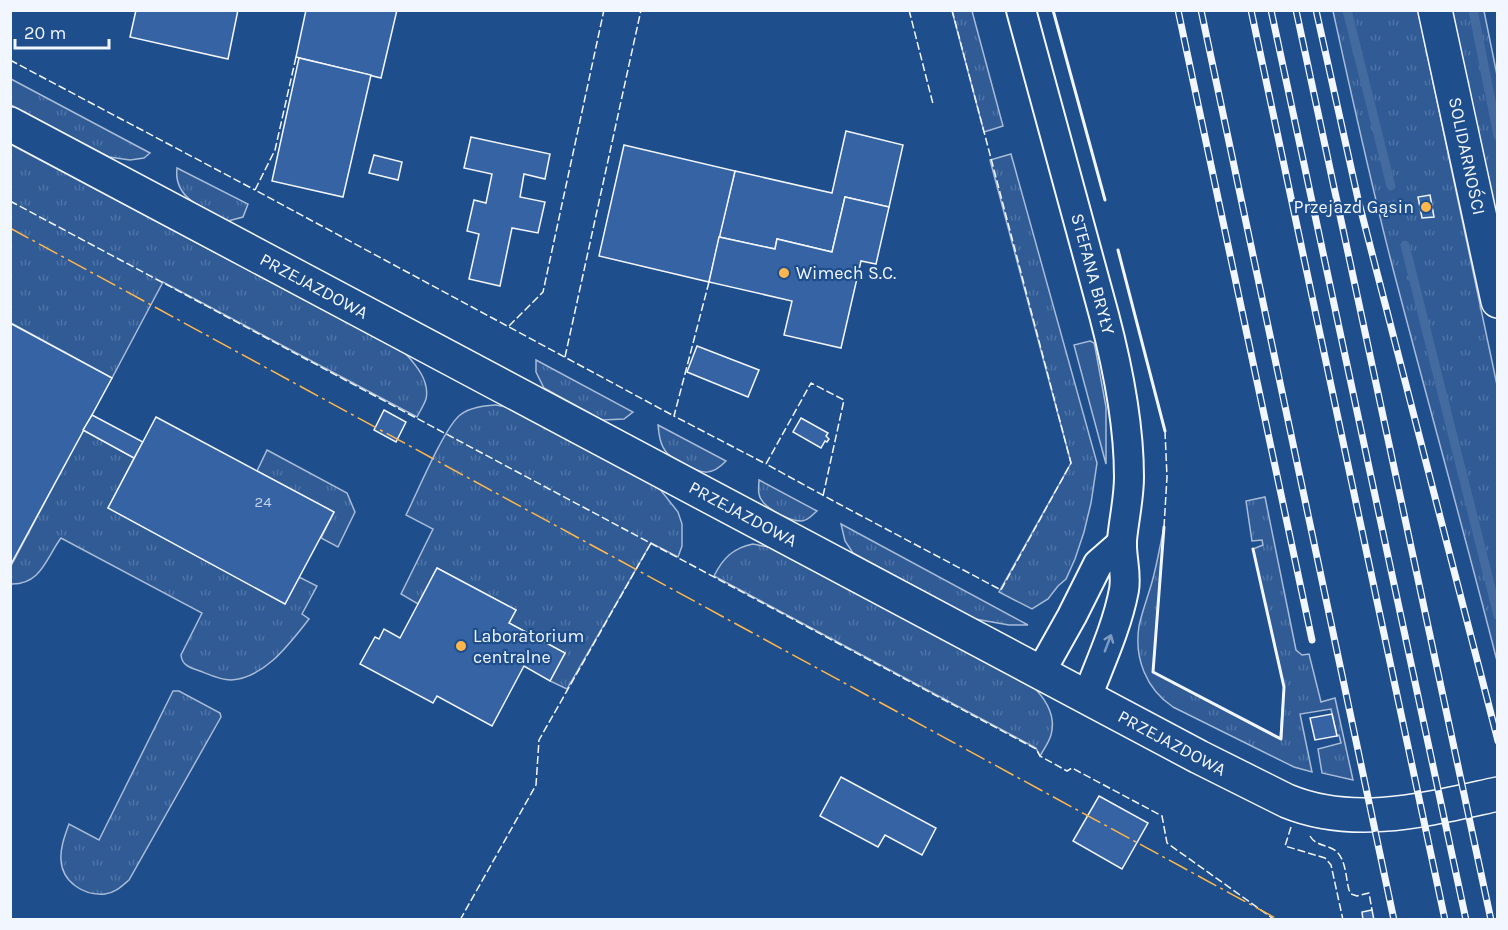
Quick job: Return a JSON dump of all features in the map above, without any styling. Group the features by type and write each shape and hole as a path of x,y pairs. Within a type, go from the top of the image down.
{"street":[{"name":"STEFANA BRYŁY","path":"1021,10 1104,315 1127,429 1129,479 1122,543 1125,566 1124,589 1111,636 1087,697"},
{"name":"SOLIDARNOŚCI","path":"1435,10 1497,301"},
{"name":"PRZEJAZDOWA","path":"10,124 1260,789 1305,807 1342,815 1379,815 1497,794"},
{"path":"1040,673 1098,564 1122,543"}],"green space":[{"path":"952,11 972,11 1003,126 984,132"},
{"path":"1333,11 1418,11 1497,385 1497,661 1388,250"},
{"path":"1451,11 1484,11 1497,75 1497,227"},
{"path":"11,79 150,153 144,158 130,160 109,157 11,105"},
{"path":"10,144 405,353 418,368 426,386 426,399 417,417 163,282 112,378 11,323"},
{"path":"1011,154 1097,463 1091,503 1075,559 1066,579 1048,599 1032,609 999,592 1071,463 990,160"},
{"path":"177,168 248,204 243,217 228,221 192,202 180,188"},
{"path":"1090,341 1095,347 1106,407 1106,464 1074,345"},
{"path":"536,360 633,412 624,419 602,420 544,388 536,372"},
{"path":"482,406 506,407 659,488 678,512 682,524 682,546 678,557 651,543 567,689 550,681 565,653 509,623 516,610 437,568 418,604 401,594 433,529 406,515 431,462 446,433 460,415"},
{"path":"658,425 726,461 711,472 689,467 667,453 660,440"},
{"path":"83,430 134,458 108,508 285,604 299,577 317,586 302,614 309,619 276,658 255,673 231,680 215,677 188,666 183,662 181,655 202,613 61,538 36,575 21,583 11,584 11,566"},
{"path":"267,450 347,493 355,512 338,547 321,538 334,512 257,471"},
{"path":"759,480 817,511 803,521 790,519 776,512 761,499"},
{"path":"1265,497 1296,650 1302,655 1309,654 1321,702 1335,698 1353,780 1322,773 1318,749 1341,743 1339,735 1337,736 1331,709 1300,714 1312,772 1294,767 1173,707 1149,682 1140,661 1139,626 1154,575 1164,527 1153,672 1280,739 1284,687 1253,549 1263,545 1262,540 1252,541 1246,501"},
{"path":"841,524 1028,625 1009,625 975,619 853,553 845,541"},
{"path":"753,544 773,548 1029,683 1044,699 1052,720 1051,735 1040,756 1036,748 714,576 729,555"},
{"path":"173,691 179,691 220,713 221,717 129,880 109,893 97,894 82,890 70,881 62,868 61,851 69,824 99,840"}],"building":[{"path":"136,10 238,10 228,59 130,37"},
{"path":"306,10 397,10 381,78 296,57"},
{"path":"299,58 371,75 343,197 272,181"},
{"path":"846,131 903,145 889,207 845,197 832,252 777,239 775,249 719,237 735,171 832,193"},
{"path":"471,137 550,154 545,179 524,174 520,197 545,202 538,233 512,228 500,286 469,279 479,234 467,231 474,200 486,203 492,174 464,168"},
{"path":"624,145 735,171 709,282 599,256"},
{"path":"374,155 402,162 398,180 369,173"},
{"name":"Przejazd Gąsin","path":"1430,195 1434,217 1422,218 1418,197"},
{"name":"Wimech S.C.","path":"845,197 889,207 876,264 861,261 841,348 784,335 792,301 709,282 719,237 775,249 777,239 832,252"},
{"path":"10,323 112,378 10,566"},
{"path":"697,346 759,370 748,397 687,372"},
{"path":"384,410 406,422 396,442 374,430"},
{"path":"92,415 143,442 134,458 83,430"},
{"path":"156,417 334,512 285,604 108,508"},
{"path":"801,418 828,433 826,436 829,439 821,448 793,432"},
{"name":"Laboratorium centralne","path":"437,568 516,610 509,623 565,653 550,681 524,666 492,726 437,696 433,703 360,664 375,637 379,639 384,629 400,638"},
{"path":"1332,714 1337,736 1315,740 1310,718"},
{"path":"841,777 936,828 922,855 885,835 878,847 820,816"},
{"path":"1099,796 1148,823 1122,869 1073,841"},
{"path":"1372,910 1374,920 1363,920 1362,912"}],"waterway":[{"path":"1347,10 1391,186"},
{"path":"1473,10 1498,136"},
{"path":"1405,245 1498,616"}],"railway":[{"path":"1178,10 1312,640"},
{"path":"1201,10 1394,920"},
{"path":"1251,10 1445,920"},
{"path":"1271,10 1466,920"},
{"path":"1296,10 1491,920"},
{"path":"1316,10 1358,199 1498,741"}],"fence":[{"path":"509,326 543,292 604,10"},
{"path":"565,357 641,10"},
{"path":"909,10 933,104"},
{"path":"823,496 844,400 811,383 766,464 839,504 1001,590 1071,463 952,10"},
{"path":"296,57 275,150 255,190 674,416"},
{"path":"10,60 255,190"},
{"path":"10,201 1036,749 1040,756 1067,771 1072,768 1162,816 1167,843 1275,920"},
{"path":"709,282 674,416 766,464"},
{"path":"1164,527 1167,477 1165,431"},
{"path":"460,920 536,785 539,740 651,543"},
{"path":"1291,827 1285,846 1325,858 1331,865 1343,920"},
{"path":"1310,836 1316,842 1338,853 1351,894 1357,896 1369,893 1372,910"}],"wall":[{"path":"1053,10 1105,200"},
{"path":"1118,250 1165,431"},
{"path":"1164,527 1153,672 1281,739 1284,687 1253,549"}],"power":[{"path":"10,228 1279,920"}],"place":[{"name":"Przejazd Gąsin","path":"1426,207"},
{"name":"Wimech S.C.","path":"784,273"},
{"name":"Laboratorium centralne","path":"461,646"}]}
